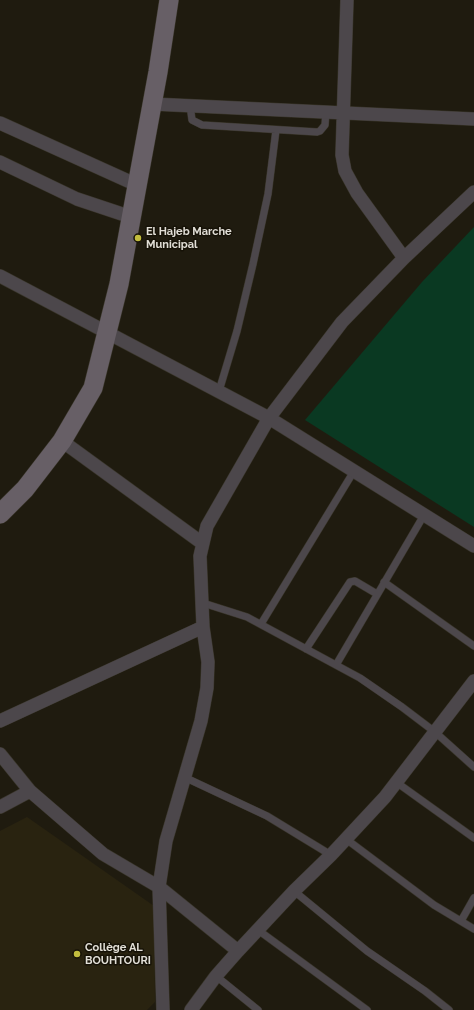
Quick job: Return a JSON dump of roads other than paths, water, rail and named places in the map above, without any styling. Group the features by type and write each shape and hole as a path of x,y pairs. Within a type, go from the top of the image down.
{"street":[{"path":"0,514 25,489 62,441 93,388 108,331 131,217 169,0"},
{"path":"347,0 342,155 345,171 357,193 404,258"},
{"path":"152,104 474,119"},
{"path":"0,124 137,185"},
{"path":"0,162 77,199 131,217"},
{"path":"163,1010 159,887 166,841 201,721 207,688 208,662 203,627 200,556 207,526 269,418 342,322 404,258 474,192"},
{"path":"0,276 108,331 269,418 474,546"},
{"path":"62,441 202,543"},
{"path":"0,721 203,627"},
{"path":"191,1010 216,976 238,951 346,839 396,782 474,681"},
{"path":"0,754 30,792 103,854 159,887 238,951"},
{"path":"0,807 30,792"}],"lane":[{"path":"190,105 190,117 192,120 202,125 276,130 320,131 325,125 326,111"},
{"path":"219,392 237,331 253,264 268,194 276,130"},
{"path":"261,624 354,471"},
{"path":"336,665 424,515"},
{"path":"306,649 350,582 355,581 377,594"},
{"path":"384,582 474,646"},
{"path":"203,603 235,612 261,624 336,665 387,696 435,732 474,767"},
{"path":"184,777 267,816 331,855"},
{"path":"396,782 474,838"},
{"path":"346,839 434,905 474,928"},
{"path":"294,892 367,951 425,991 448,1010"},
{"path":"461,921 474,898"},
{"path":"258,930 367,1010"},
{"path":"216,976 258,1010"}],"place":[{"name":"El Hajeb Marche Municipal","path":"138,238"},
{"name":"Collège AL BOUHTOURI","path":"77,954"}]}
